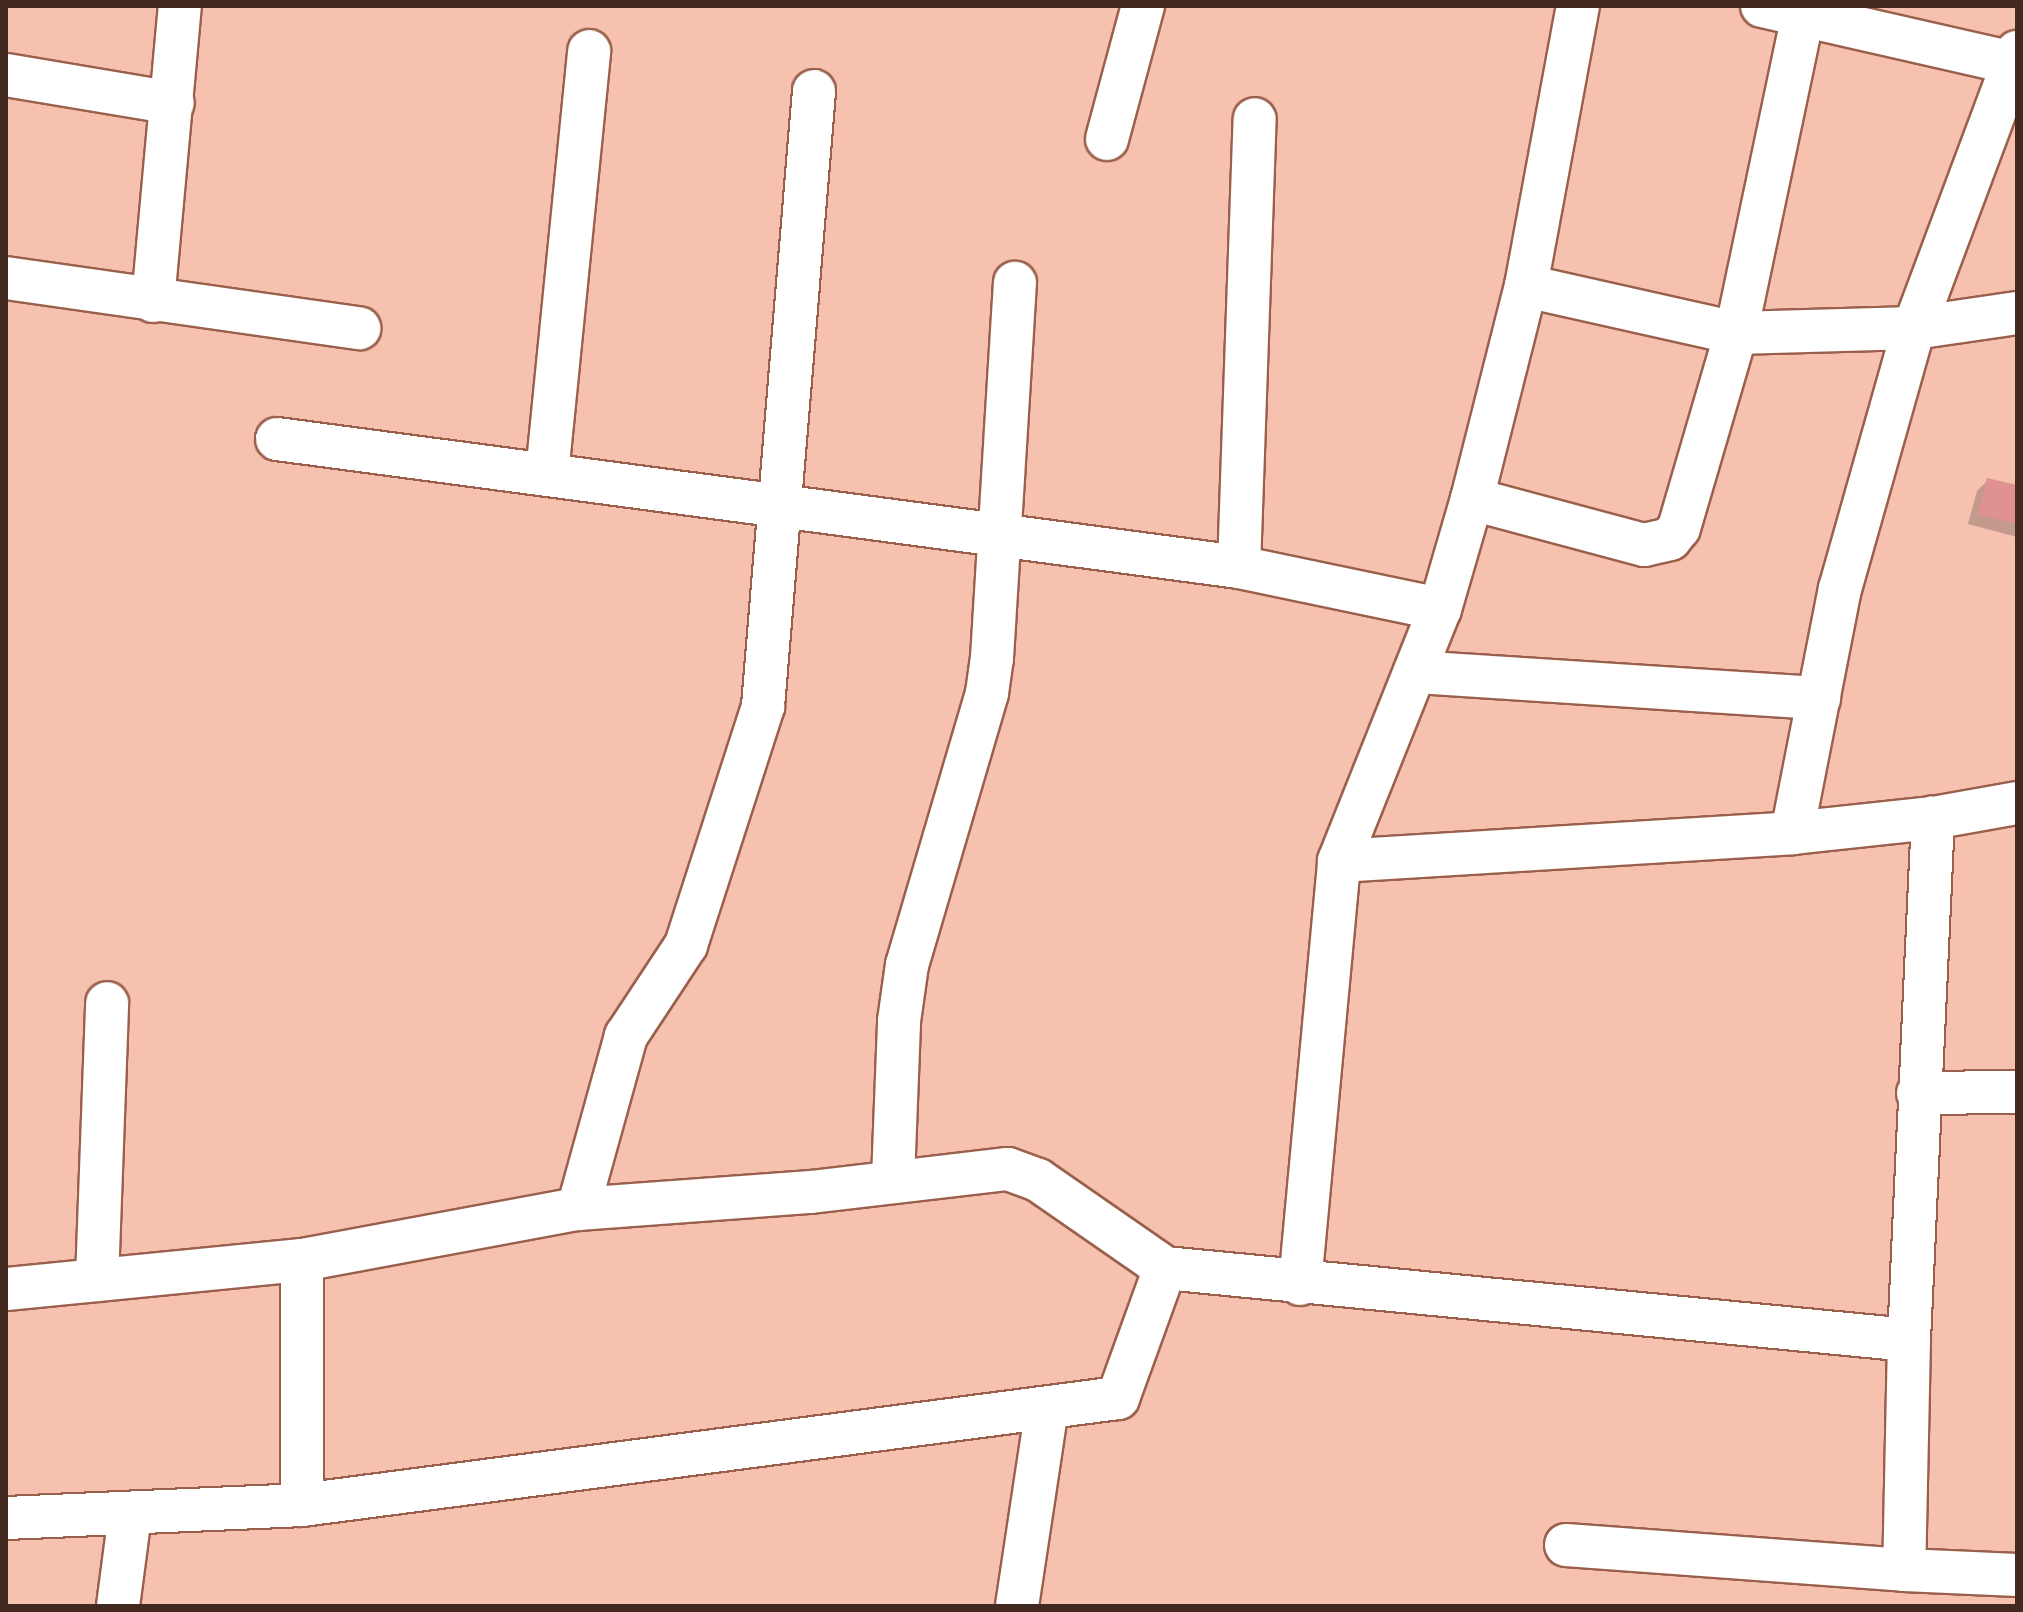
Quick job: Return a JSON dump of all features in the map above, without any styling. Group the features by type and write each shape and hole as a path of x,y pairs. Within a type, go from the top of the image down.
{"street":[{"path":"153,301 180,6"},
{"path":"1107,139 1143,6"},
{"path":"1300,1284 1339,861 1440,609 1472,499 1526,286 1578,6"},
{"path":"1762,6 1803,11 2016,60 1914,328 1840,589 1792,833"},
{"path":"1472,499 1644,545 1670,539 1679,528 1736,333 1803,11"},
{"path":"547,474 589,51"},
{"path":"6,75 173,103"},
{"path":"578,1209 626,1036 686,945 763,706 782,509 814,91"},
{"path":"1239,567 1255,119"},
{"path":"6,278 359,328"},
{"path":"893,1180 903,987 987,693 1015,283"},
{"path":"1526,286 1736,333 1914,328 2017,313"},
{"path":"277,439 547,474 782,509 1239,567 1440,609"},
{"path":"1415,672 1819,698"},
{"path":"1339,861 1792,833 1933,818 2017,803"},
{"path":"1904,1570 1918,1093 1933,818"},
{"path":"97,1280 107,1003"},
{"path":"1918,1093 2017,1092"},
{"path":"6,1289 302,1260 578,1209 811,1192 991,1170 1023,1173 1165,1268 1300,1284 1909,1340"},
{"path":"302,1260 302,1505"},
{"path":"6,1518 130,1515 302,1505 1118,1398 1165,1268"},
{"path":"1017,1606 1047,1408"},
{"path":"118,1606 130,1515"},
{"path":"1566,1545 1904,1570 2017,1575"}],"building":[{"path":"1987,478 2017,485 2017,524 1978,514"}]}
